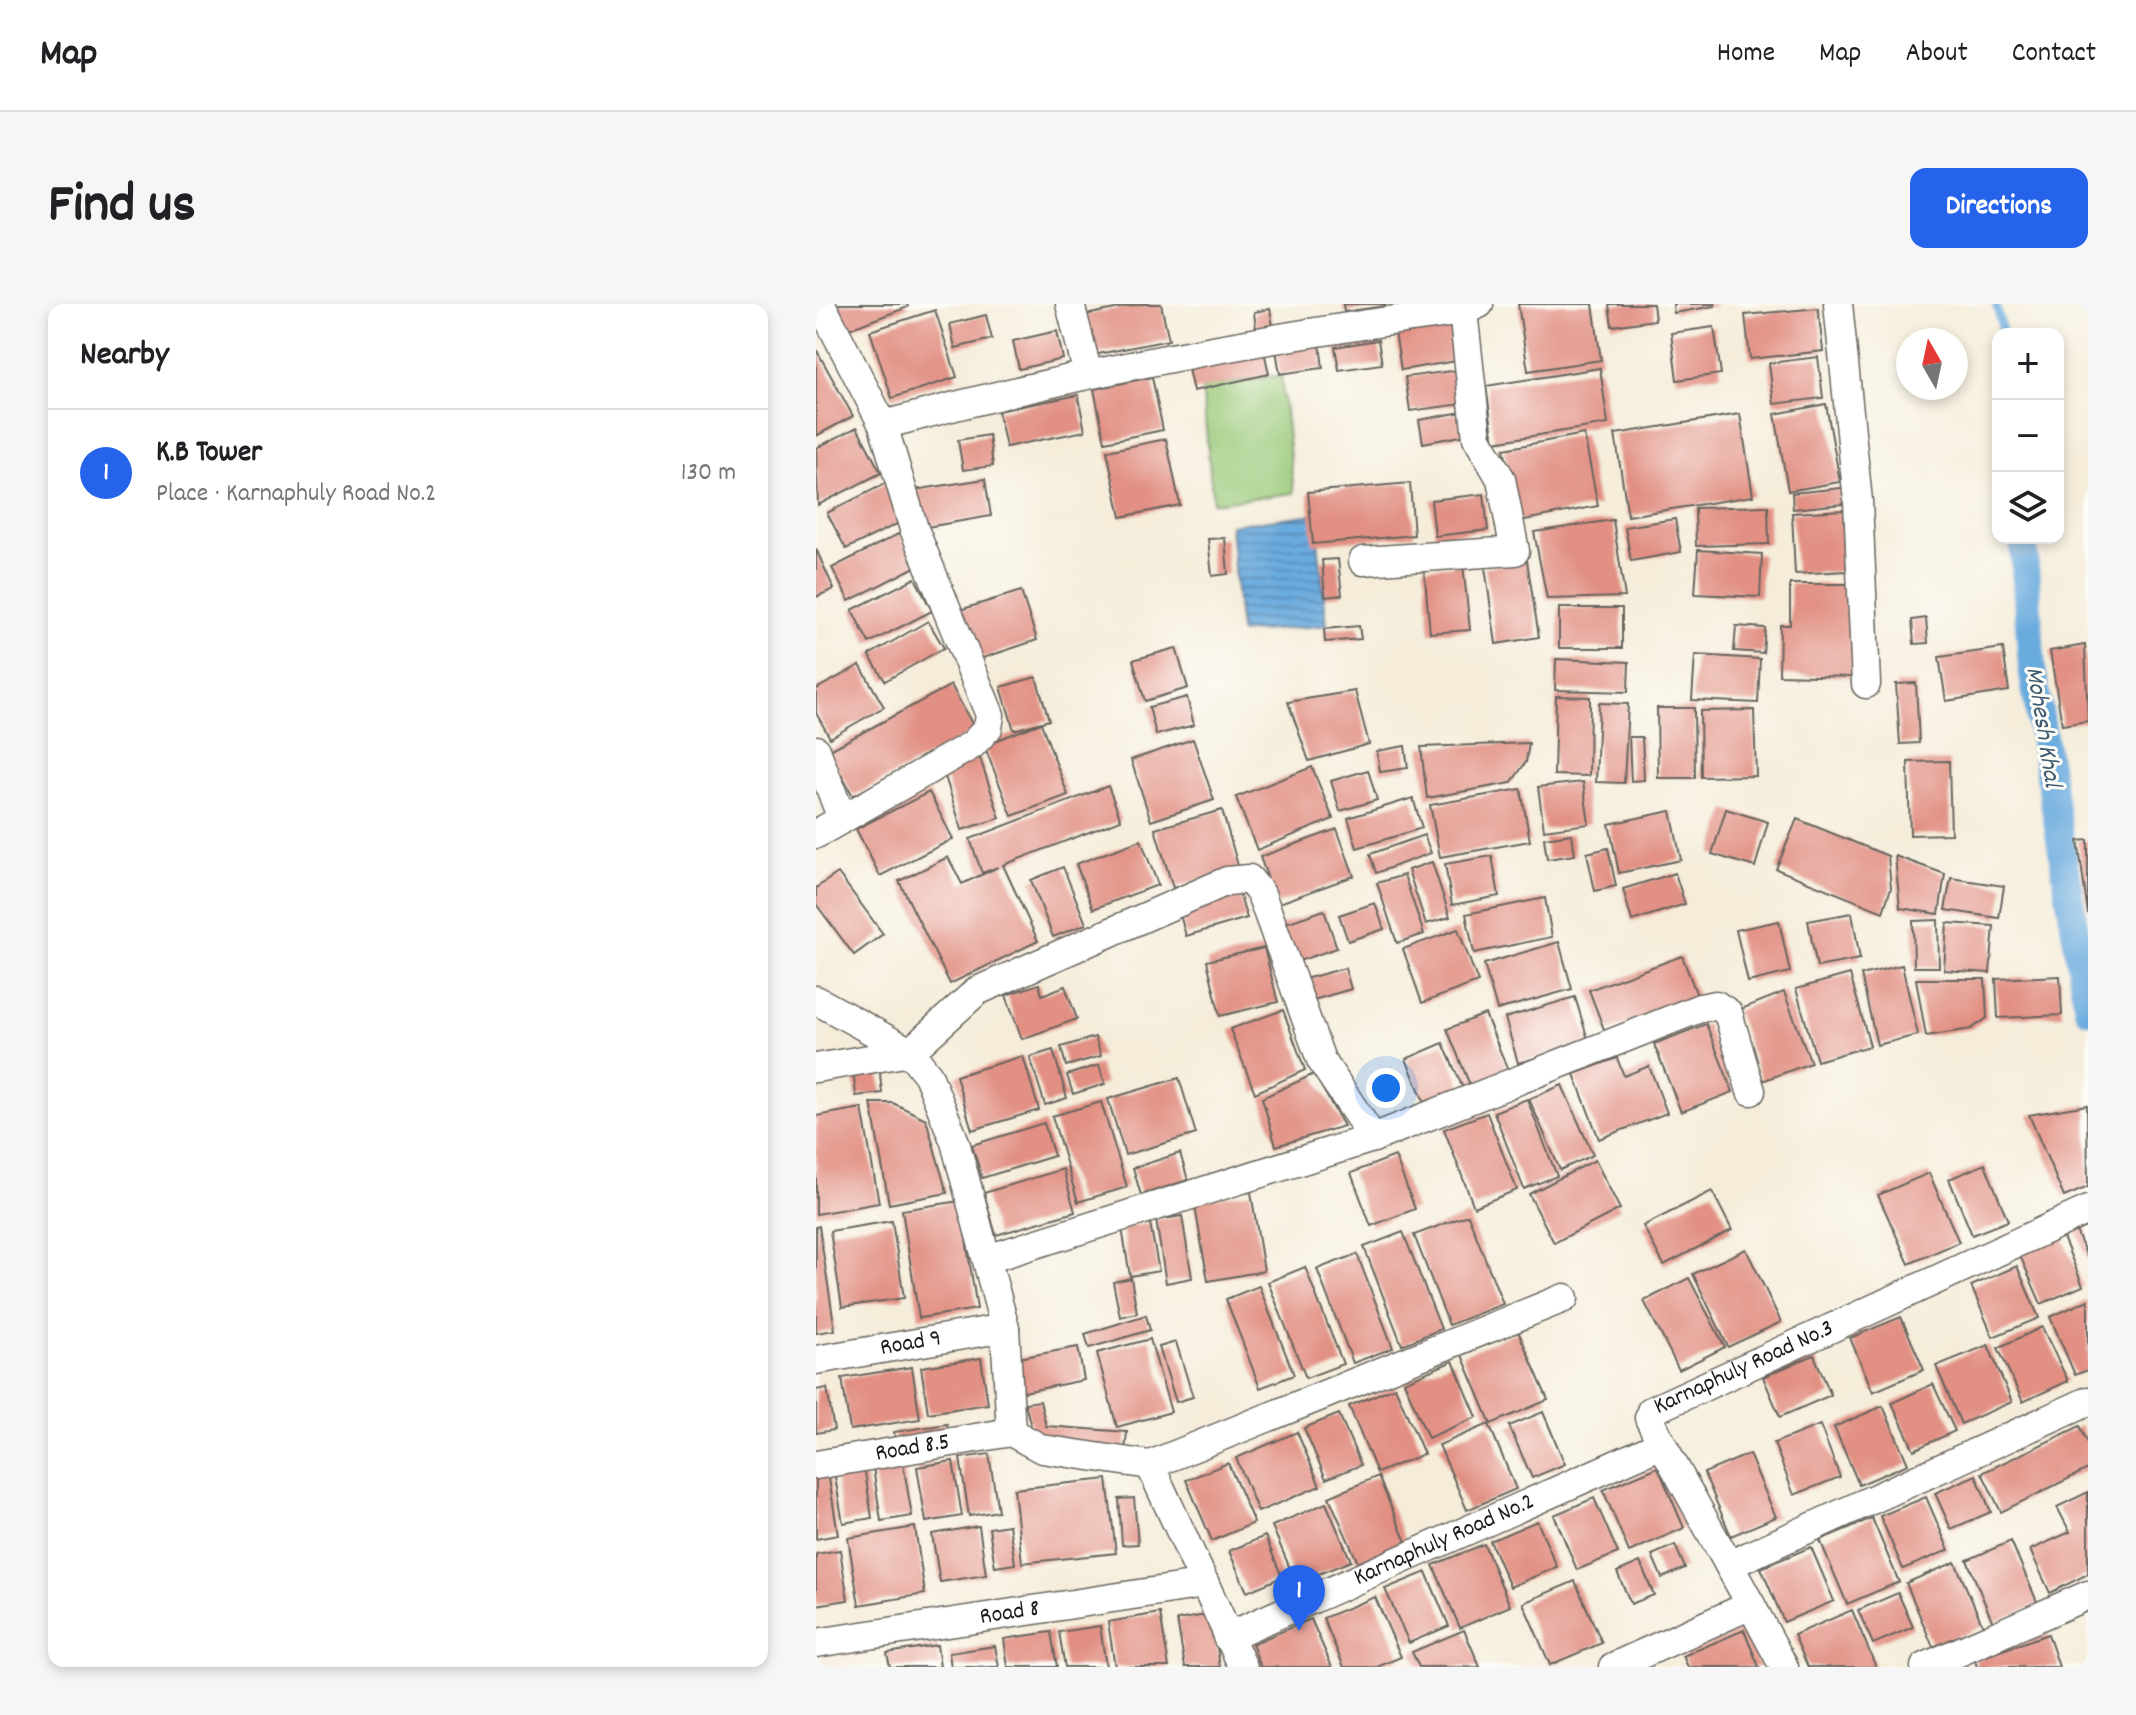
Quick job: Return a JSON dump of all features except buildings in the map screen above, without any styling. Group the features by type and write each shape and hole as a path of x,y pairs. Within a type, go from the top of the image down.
{"street":[{"path":"816,834 972,745 988,728 990,715 914,529 883,425 821,304"},
{"path":"1070,304 1088,374"},
{"path":"1838,304 1844,337 1858,501 1866,684"},
{"path":"883,425 1088,374 1326,328 1468,306 1477,438 1501,479 1515,551 1363,561"},
{"path":"816,750 842,819"},
{"path":"816,1068 910,1052 977,991 1227,881 1249,879 1261,894 1321,1060 1373,1138"},
{"path":"816,1000 910,1052 928,1075 955,1142 1005,1328 1011,1432 1042,1449 1150,1465 1564,1298"},
{"path":"987,1259 1373,1138 1700,1008 1716,1005 1728,1013 1751,1091"},
{"name":"Karnaphuly Road No.3","path":"1784,1667 1662,1444 1649,1418 1651,1411 2088,1210"},
{"name":"Road 9","path":"816,1360 1005,1328"},
{"path":"1729,1565 2088,1401"},
{"name":"Road 8.5","path":"816,1465 1011,1432"},
{"name":"Karnaphuly Road No.2","path":"1227,1637 1662,1444"},
{"path":"1150,1465 1243,1667"},
{"name":"Road 8","path":"816,1643 1205,1584"},
{"path":"1925,1667 2088,1595"},
{"path":"1613,1667 1751,1605"}],"green space":[{"path":"1281,375 1294,493 1213,503 1202,387"}],"water":[{"path":"1315,514 1327,625 1240,633 1230,525"}],"waterway":[{"name":"Mohesh Khal","path":"1996,304 2002,328"},
{"name":"Mohesh Khal","path":"2023,544 2032,669 2088,1009"}],"place":[{"name":"K.B Tower","path":"1299,1631"}]}
